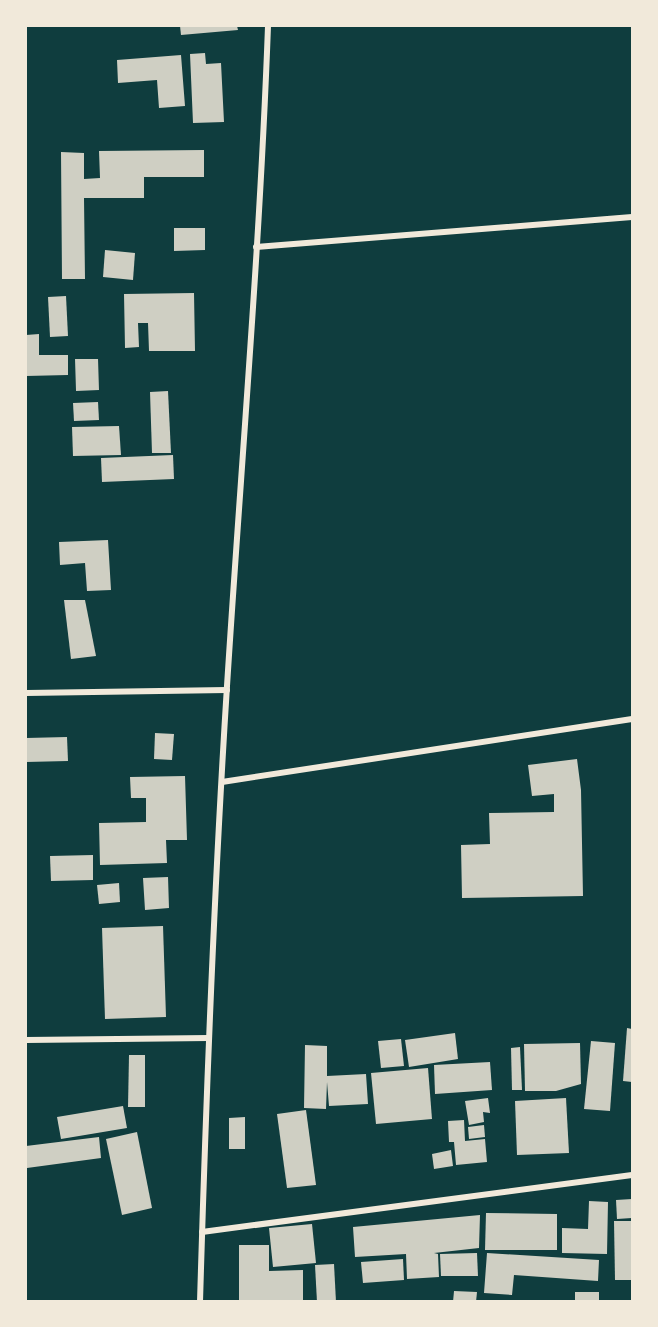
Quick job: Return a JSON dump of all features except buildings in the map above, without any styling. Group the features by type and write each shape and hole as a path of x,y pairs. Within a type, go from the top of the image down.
{"street":[{"path":"200,1302 209,1038 222,782 256,247 267,26"},
{"path":"256,247 633,217"},
{"path":"26,693 227,690"},
{"path":"222,782 633,718"},
{"path":"26,1040 209,1038"},
{"path":"202,1232 633,1175"}]}
